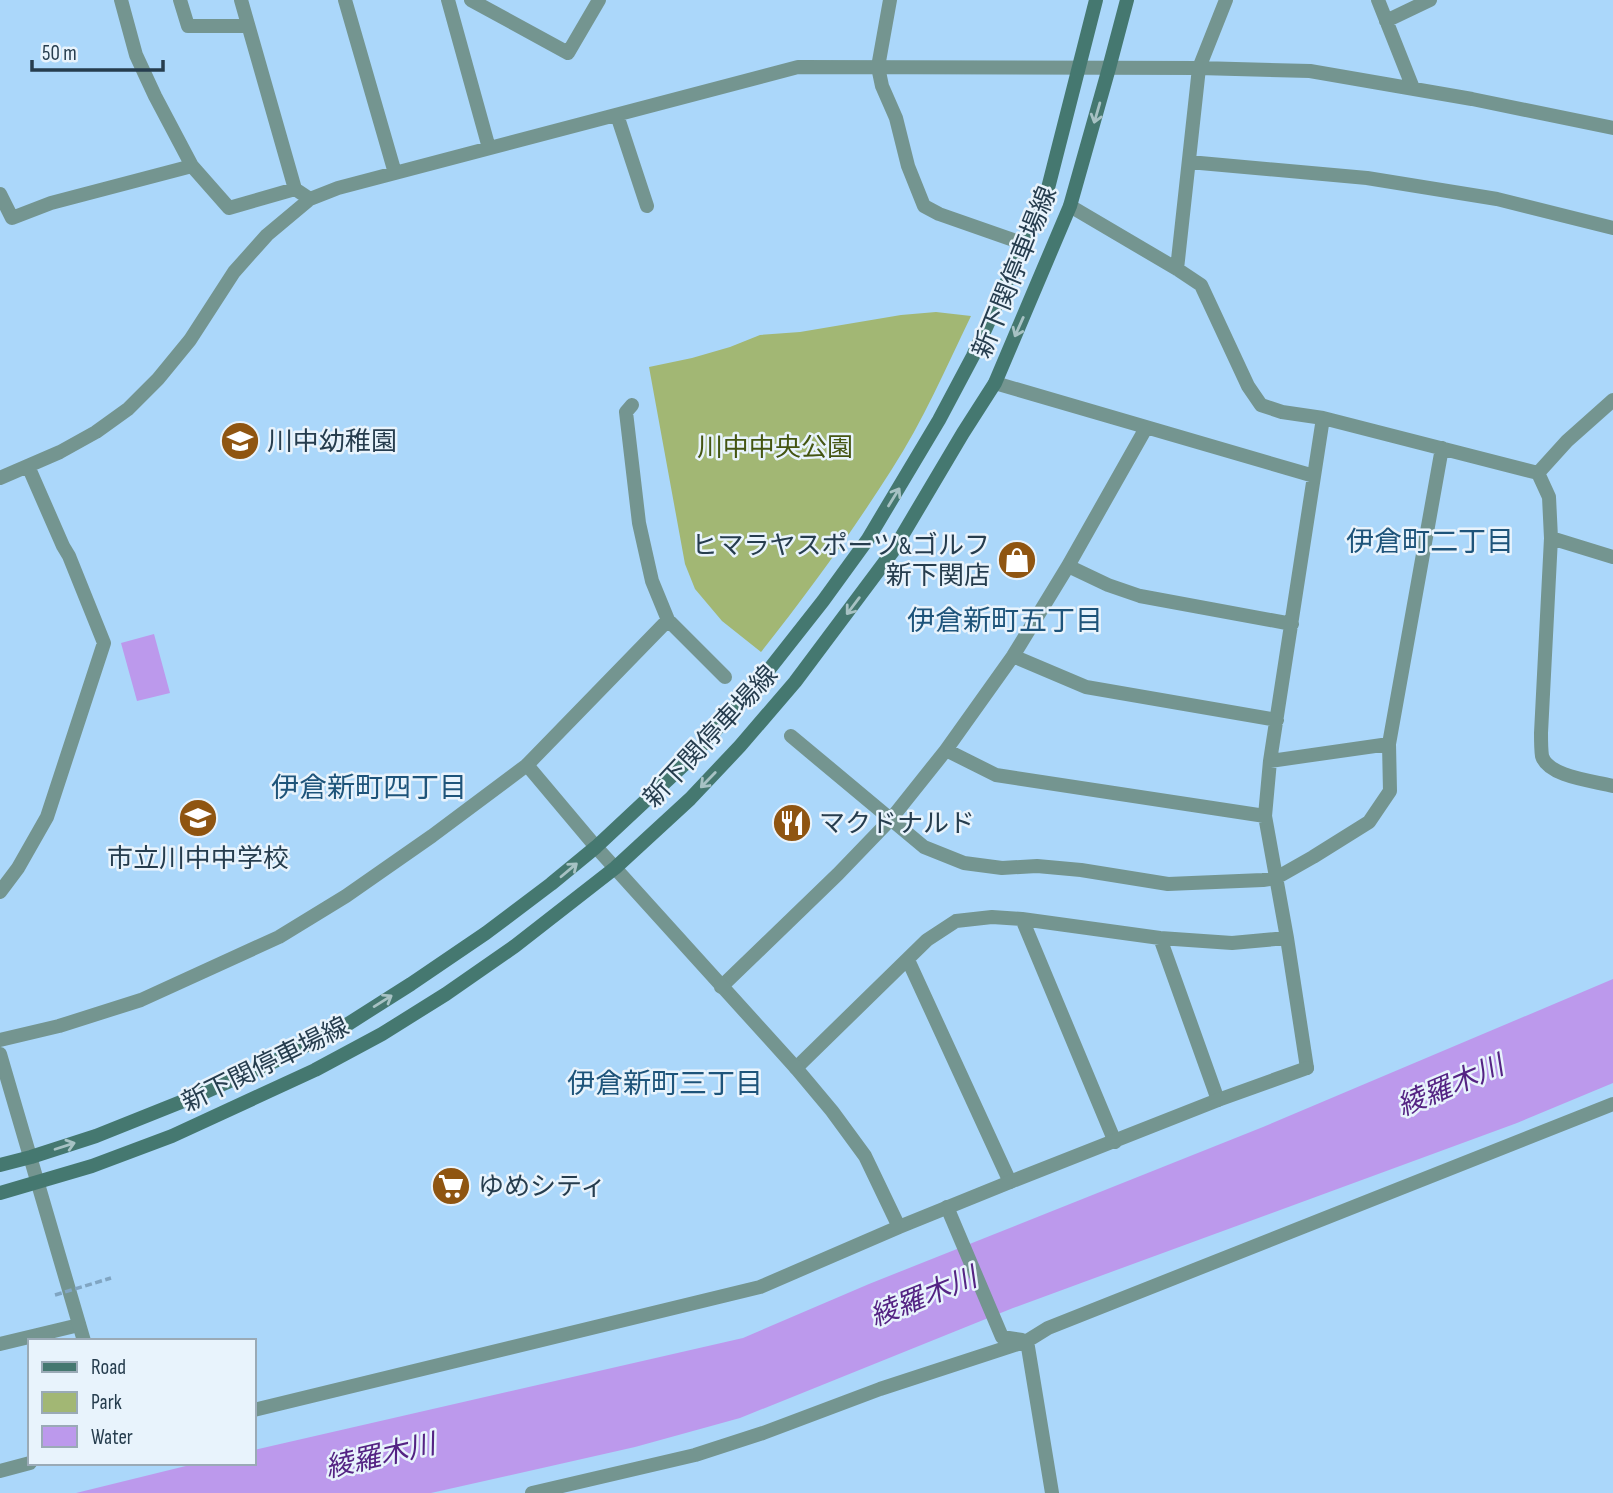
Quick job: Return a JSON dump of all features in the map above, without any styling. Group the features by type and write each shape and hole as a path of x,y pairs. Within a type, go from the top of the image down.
{"main road":[{"name":"新下関停車場線","path":"0,1165 96,1136 196,1097 348,1024 486,933 551,884 596,847 687,762 760,681 823,601 868,539 939,421 973,356 1046,196 1096,0"},
{"name":"新下関停車場線","path":"0,1193 92,1166 172,1136 316,1070 382,1034 515,946 615,868 690,799 795,682 893,551 995,383 1070,206 1127,0"}],"street":[{"path":"121,0 136,55 192,166 229,208 295,189"},
{"path":"180,0 188,26 248,26"},
{"path":"241,0 295,189 310,199"},
{"path":"345,0 395,173"},
{"path":"448,0 489,148"},
{"path":"471,0 568,53 599,0"},
{"path":"890,0 878,66 882,86 896,118 908,166 924,206 939,214 1025,244"},
{"path":"1177,269 1199,68 1226,0"},
{"path":"1378,0 1413,88"},
{"path":"1386,21 1430,0"},
{"path":"0,478 60,452 96,432 128,409 190,341 234,272 267,235 310,199 338,188 798,67 1079,67 1310,71 1413,88 1613,128"},
{"path":"617,115 647,206"},
{"path":"1189,162 1380,180 1497,199 1613,228"},
{"path":"0,194 12,218 51,204 192,166"},
{"path":"1070,206 1201,285 1248,386 1261,405 1538,472"},
{"path":"995,383 1314,477"},
{"path":"1538,472 1567,441 1613,400"},
{"path":"632,405 626,412 639,523 652,582 668,620 725,677"},
{"path":"256,1409 760,1287 947,1207 1218,1100 1307,1068 1265,816 1270,761 1323,418"},
{"path":"721,987 891,820 946,751 1013,656 1068,566 1146,428"},
{"path":"791,736 924,848 964,863 1002,868 1037,866 1081,870 1168,884 1263,880 1276,877 1369,822 1390,792 1389,744 1442,448"},
{"path":"0,892 18,868 47,817 104,643 69,556 28,466"},
{"path":"1538,472 1549,497 1551,538 1542,756 1546,765 1556,772 1613,786"},
{"path":"1551,538 1613,557"},
{"path":"1068,566 1140,597 1292,624"},
{"path":"0,1040 59,1026 141,1000 279,937 346,896 527,765 668,620"},
{"path":"1013,656 1086,687 1277,720"},
{"path":"1270,761 1389,744"},
{"path":"946,751 996,775 1265,816"},
{"path":"527,765 596,847 832,1111 865,1156 899,1227"},
{"path":"796,1068 927,940 956,921 992,917 1022,919 1160,938 1232,943 1287,938"},
{"path":"1022,919 1115,1142"},
{"path":"1160,938 1218,1100"},
{"path":"908,960 1010,1182"},
{"path":"0,1054 83,1339"},
{"path":"532,1493 695,1455 763,1433 880,1389 1027,1341 1048,1328 1613,1104"},
{"path":"947,1207 1002,1337 1027,1341"},
{"path":"0,1344 79,1325"},
{"path":"1027,1341 1052,1493"},
{"path":"0,1471 28,1464"}],"path":[{"path":"55,1295 111,1279"}],"green space":[{"name":"川中中央公園","path":"936,312 971,316 924,413 861,516 813,585 761,652 722,621 695,589 685,564 649,367 692,358 760,335 800,332 901,315"}],"water":[{"path":"154,634 170,693 137,701 121,643"},
{"name":"綾羅木川","path":"1613,979 1613,1083 1517,1123 1013,1308 740,1418 635,1447 431,1493 76,1493 190,1465 256,1465 256,1450 743,1338 869,1284 1263,1127"}],"place":[{"name":"川中幼稚園","path":"240,441"},
{"name":"ヒマラヤスポーツ&ゴルフ 新下関店","path":"1017,560"},
{"name":"市立川中中学校","path":"198,818"},
{"name":"マクドナルド","path":"792,823"},
{"name":"ゆめシティ","path":"451,1186"}],"district":[{"name":"伊倉町二丁目","path":"1430,541"},
{"name":"伊倉新町五丁目","path":"1005,620"},
{"name":"伊倉新町四丁目","path":"369,787"},
{"name":"伊倉新町三丁目","path":"665,1083"}]}
